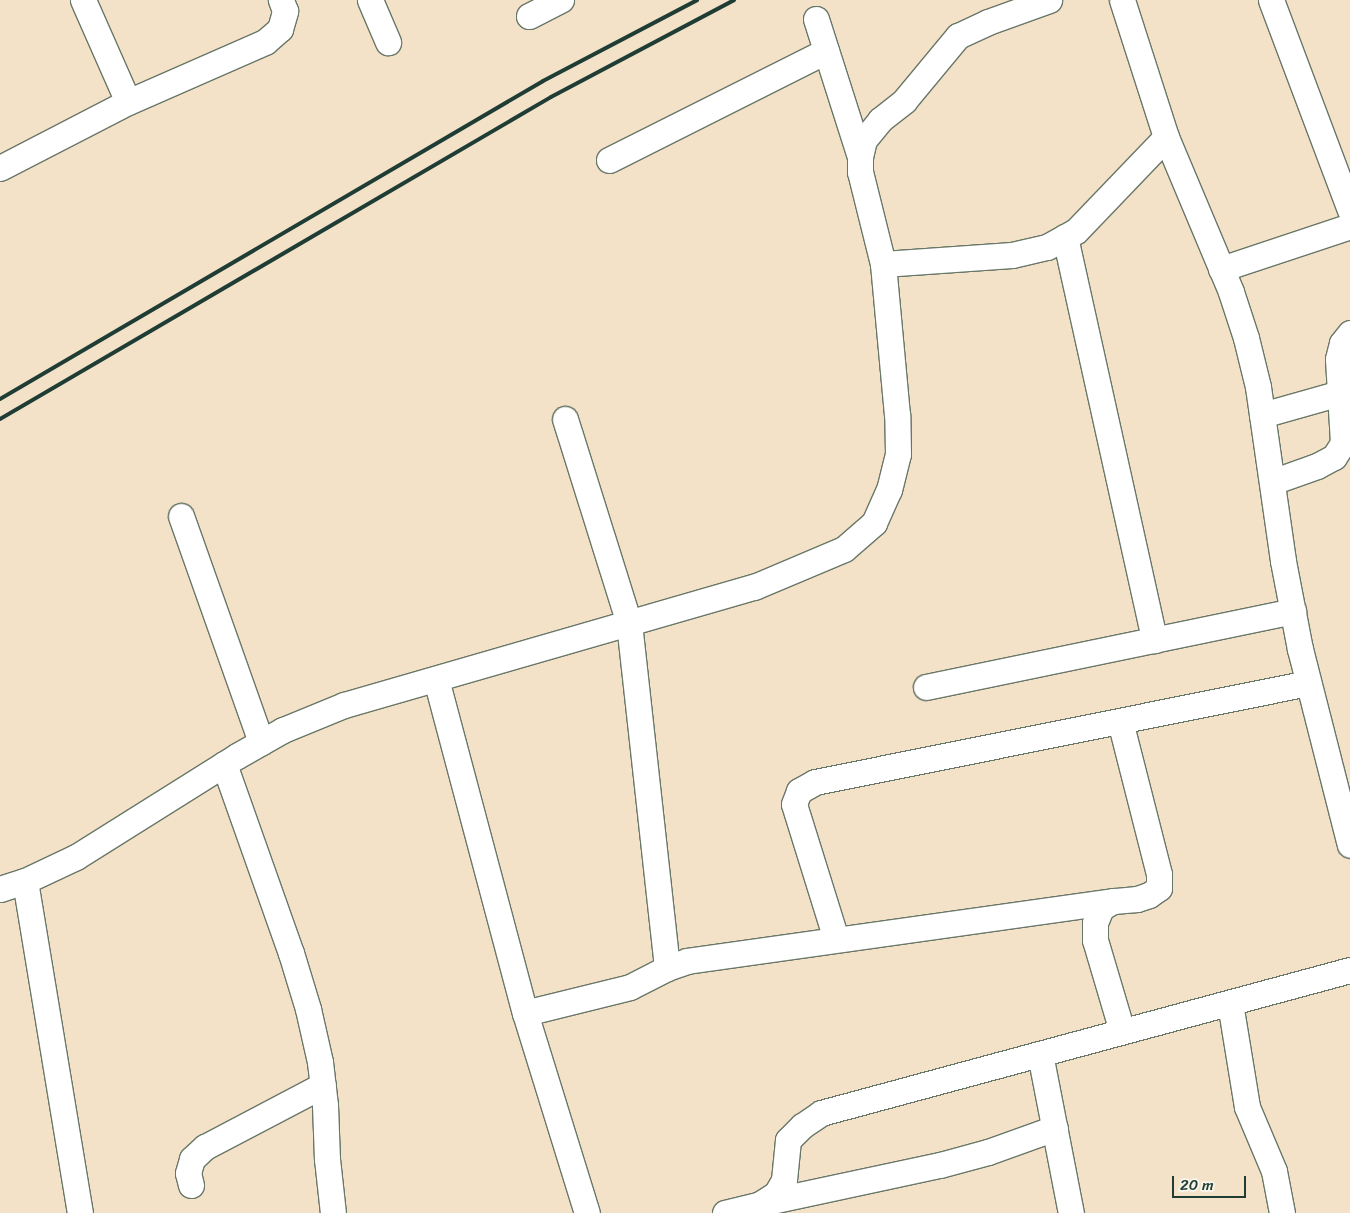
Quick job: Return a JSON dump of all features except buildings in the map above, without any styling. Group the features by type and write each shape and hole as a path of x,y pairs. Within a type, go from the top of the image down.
{"street":[{"path":"83,0 128,102"},
{"path":"0,168 128,102 265,42 280,29 285,11 281,0"},
{"path":"370,0 388,42"},
{"path":"529,16 561,0"},
{"path":"0,889 25,881 76,856 261,742 283,730 344,705 754,587 844,550 874,523 890,490 898,454 897,415 883,264 860,172 860,157 864,140 870,130 904,102 958,36 988,22 1049,0"},
{"path":"1122,0 1166,137 1221,270 1246,338 1262,415 1292,611 1308,683 1340,762 1350,845"},
{"path":"1271,0 1350,210"},
{"path":"816,19 860,157"},
{"path":"609,160 826,51"},
{"path":"883,264 1012,256 1047,247 1076,231 1166,137"},
{"path":"1221,270 1350,226"},
{"path":"1065,237 1154,640"},
{"path":"1272,482 1317,466 1342,454 1338,359 1342,343 1350,333"},
{"path":"1262,415 1340,393"},
{"path":"565,419 629,623 667,968"},
{"path":"181,516 261,742"},
{"path":"926,687 1292,611"},
{"path":"436,679 525,1013 587,1213"},
{"path":"836,939 794,804 798,791 814,782 1308,683"},
{"path":"525,1013 630,987 667,968 710,957 1137,899 1150,895 1159,888 1159,874 1120,720"},
{"path":"224,764 291,953 308,1010 323,1085 327,1159 333,1213"},
{"path":"25,881 80,1213"},
{"path":"1113,901 1101,908 1095,922 1096,940 1122,1031"},
{"path":"760,1204 776,1194 784,1180 788,1140 802,1126 821,1113 1350,970"},
{"path":"1230,1003 1247,1107 1274,1172 1282,1213"},
{"path":"1040,1054 1071,1213"},
{"path":"191,1185 188,1174 192,1159 205,1147 323,1085"},
{"path":"724,1213 940,1165 988,1152 1055,1128"}],"railway":[{"path":"0,399 543,81 697,0"},
{"path":"0,419 551,97 734,0"}]}
